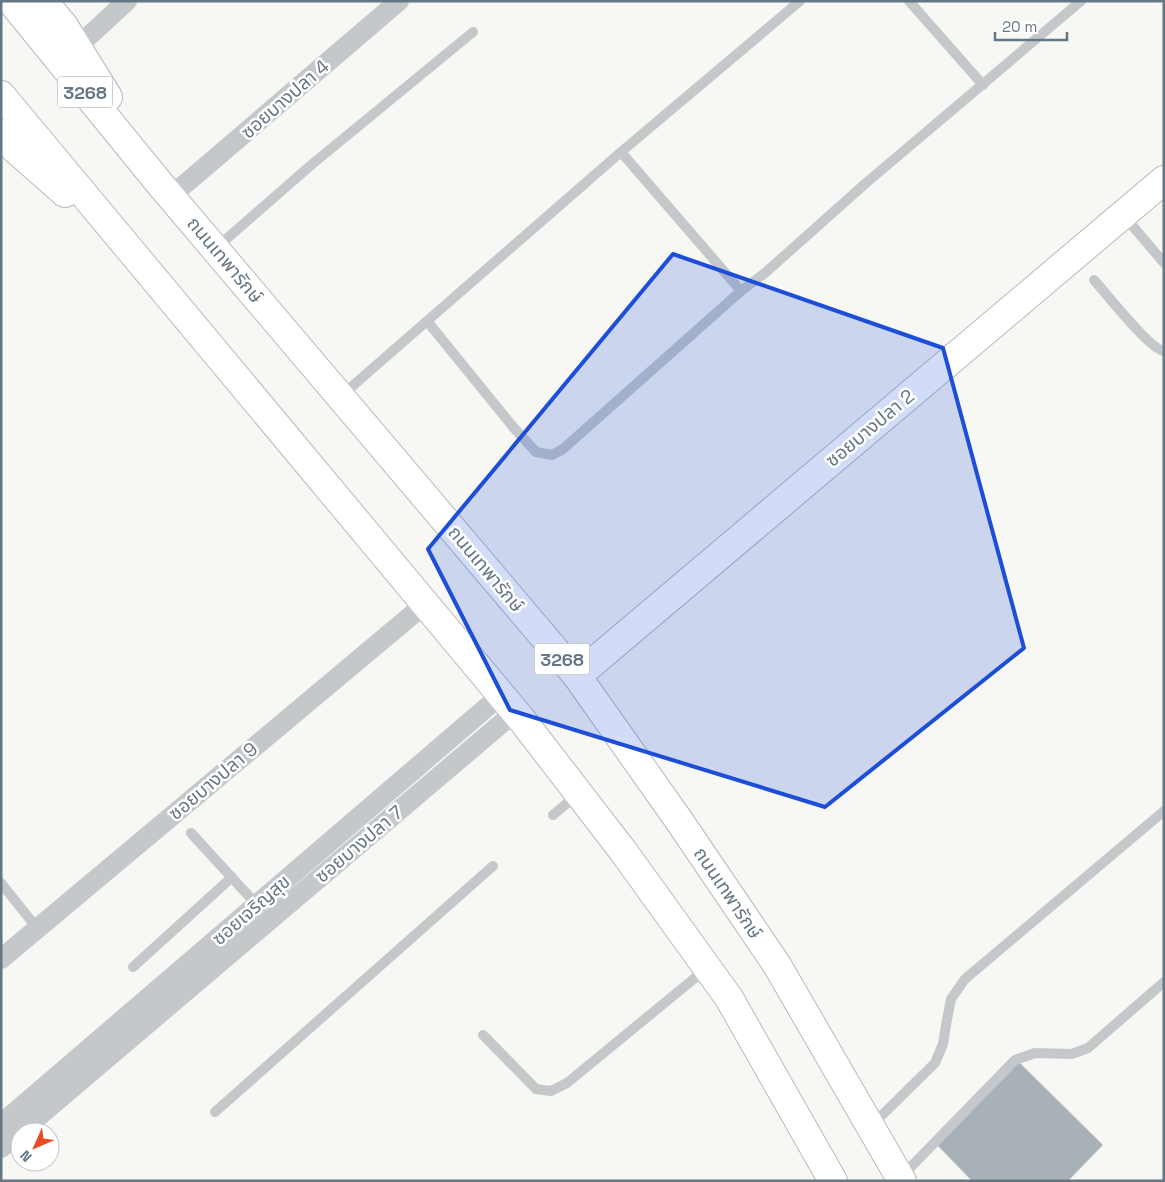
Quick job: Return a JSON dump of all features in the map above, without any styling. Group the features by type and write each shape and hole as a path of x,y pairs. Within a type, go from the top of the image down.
{"main road":[{"name":"ถนนเทพารักษ์","path":"10,1 166,190 577,676 680,822 777,965 901,1179"},
{"path":"43,1 64,26 166,190"},
{"path":"1,95 508,703 623,851 729,998 833,1181"},
{"path":"2,136 126,246"},
{"name":"ซอยบางปลา 2","path":"577,676 1164,180"}],"street":[{"path":"77,47 127,1"},
{"name":"ซอยบางปลา 4","path":"166,190 399,1"},
{"name":"ซอยบางปลา 9","path":"1,959 424,604"},
{"name":"ซอยเจริญสุข","path":"1,1124 257,905 508,703"},
{"name":"ซอยบางปลา 7","path":"31,1122 508,703"}],"lane":[{"path":"340,397 621,152 800,1"},
{"path":"909,1 983,85"},
{"path":"427,321 514,428 536,452 552,455 570,442 741,291 765,273 866,183 1080,1"},
{"path":"216,249 310,166 473,32"},
{"path":"621,152 741,291"},
{"path":"1123,214 1164,262"},
{"path":"1094,280 1144,337 1159,350 1164,351"},
{"path":"553,815 578,793"},
{"path":"871,1126 935,1064 943,1044 952,999 965,979 1164,811"},
{"path":"191,833 257,905"},
{"path":"215,1112 494,866"},
{"path":"133,967 231,878"},
{"path":"1,883 37,928"},
{"path":"484,1036 536,1089 551,1091 567,1083 707,968"},
{"path":"901,1179 1015,1060 1035,1054 1072,1054 1088,1048 1164,982"}],"highlighted area":[{"path":"673,254 943,348 1024,648 825,807 510,710 428,549"}],"building":[{"path":"1018,1061 1103,1145 1068,1181 972,1181 937,1145"}]}
